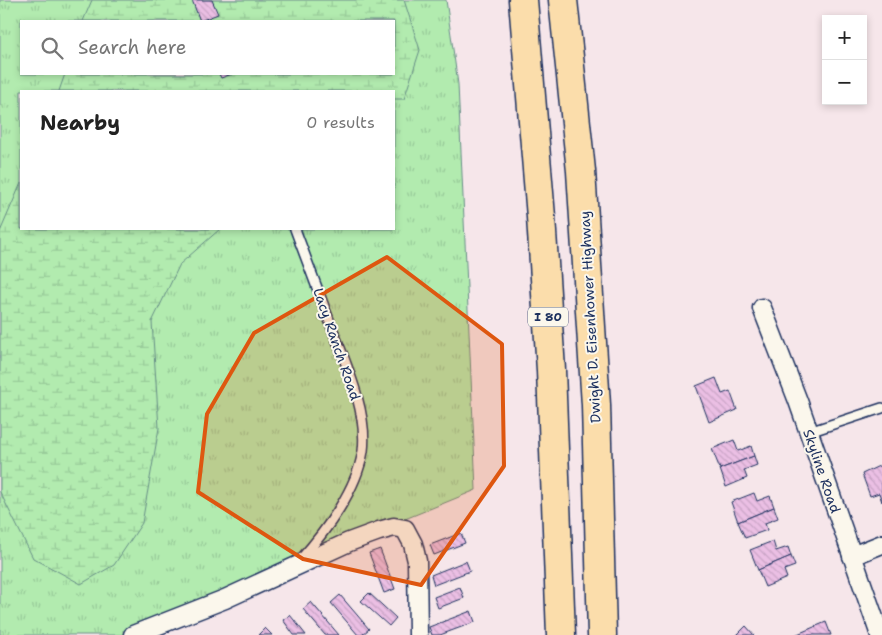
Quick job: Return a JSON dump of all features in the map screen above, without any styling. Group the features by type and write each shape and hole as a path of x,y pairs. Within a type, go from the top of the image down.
{"highway":[{"name":"I 80","path":"523,0 540,198 551,370 561,635"},
{"name":"Dwight D. Eisenhower Highway","path":"563,0 581,171 596,405 602,635"}],"street":[{"name":"Skyline Road","path":"762,308 809,432 880,635"},
{"path":"293,569 379,530 394,527 405,529 413,544 417,561 418,635"},
{"path":"852,556 882,544"},
{"name":"Lacy Ranch Road","path":"134,635 225,599 293,569"}],"lane":[{"name":"Lacy Ranch Road","path":"293,569 321,536 354,480 362,451 363,432 363,423 349,373 295,230"},
{"path":"809,432 882,408"}],"highlighted area":[{"path":"387,257 502,344 504,466 421,585 303,559 198,492 207,414 254,333"}],"green space":[{"path":"0,0 446,0 458,84 476,490 349,542 133,635 0,635"},
{"path":"92,0 404,0 420,50 404,99 395,99 395,90 59,90 65,75 395,75 395,20 83,20"},
{"path":"20,185 20,230 219,230 180,264 152,322 159,428 142,523 114,565 81,584 33,558 0,492 0,232"}],"building":[{"path":"192,0 212,0 218,14 200,20"},
{"path":"716,378 722,394 730,391 737,410 709,422 696,386"},
{"path":"734,440 738,451 751,446 754,456 720,469 712,449"},
{"path":"754,456 757,465 744,470 747,478 726,487 720,469"},
{"path":"881,465 882,502 879,493 870,496 862,474"},
{"path":"754,493 757,501 770,496 774,507 738,522 731,502"},
{"path":"774,507 778,518 765,523 767,530 745,538 738,522"},
{"path":"461,533 465,543 434,555 430,545"},
{"path":"773,541 776,551 788,547 791,556 758,570 750,550"},
{"path":"380,549 395,589 384,593 369,553"},
{"path":"791,556 795,566 784,570 787,578 765,587 758,570"},
{"path":"466,561 470,571 434,585 431,575"},
{"path":"460,587 464,598 438,608 434,597"},
{"path":"369,593 396,618 389,626 361,601"},
{"path":"340,595 369,629 362,635 358,635 331,603"},
{"path":"311,602 339,635 325,635 303,609"},
{"path":"471,611 475,622 440,635 432,635 429,627"},
{"path":"290,615 306,635 294,635 283,620"},
{"path":"826,622 831,635 795,635"},
{"path":"746,626 754,635 737,635"},
{"path":"265,628 272,635 258,635"}]}
